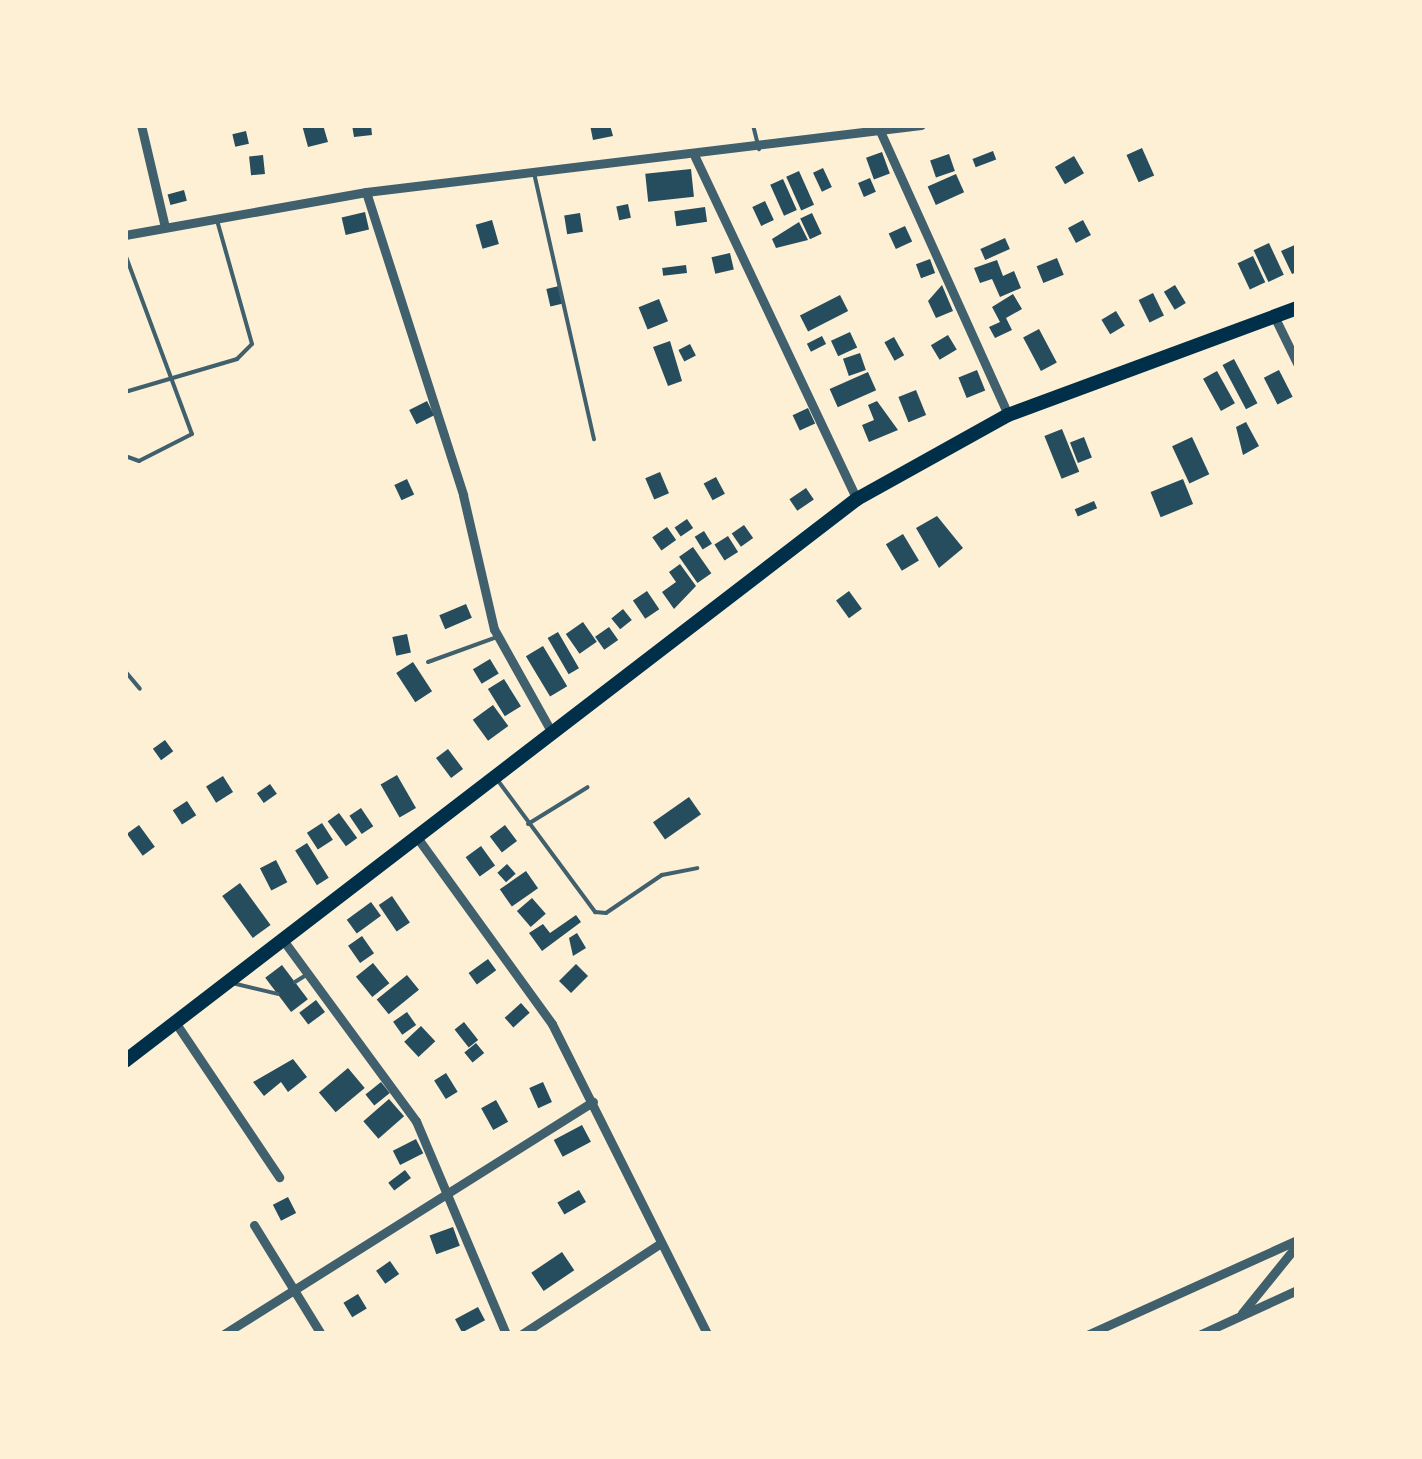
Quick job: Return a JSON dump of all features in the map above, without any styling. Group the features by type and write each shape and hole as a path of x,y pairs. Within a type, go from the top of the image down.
{"main road":[{"path":"125,1061 856,499 1008,416 1297,308"}],"street":[{"path":"141,125 164,223"},
{"path":"125,234 164,223 366,192 695,157 921,125"},
{"path":"880,131 1008,416"},
{"path":"695,157 856,499"},
{"path":"366,192 458,478 497,637 551,731"},
{"path":"1274,316 1297,363"},
{"path":"416,836 552,1024 707,1334"},
{"path":"283,940 416,1121 506,1334"},
{"path":"175,1022 279,1177"},
{"path":"224,1334 594,1102"},
{"path":"254,1224 322,1334"},
{"path":"1240,1316 1297,1243"},
{"path":"1089,1334 1297,1243"},
{"path":"522,1334 661,1244"},
{"path":"1201,1334 1297,1290"}],"lane":[{"path":"753,125 759,149"},
{"path":"534,173 594,439"},
{"path":"125,392 238,359 252,344 216,215"},
{"path":"125,254 172,376 188,440 139,461 125,456"},
{"path":"428,662 497,637"},
{"path":"125,670 140,689"},
{"path":"494,774 594,912 606,913 662,875 697,868"},
{"path":"528,824 588,787"},
{"path":"295,982 309,974"},
{"path":"228,982 278,994"}],"building":[{"path":"302,125 323,125 328,142 308,147"},
{"path":"352,125 371,125 372,135 354,137"},
{"path":"590,125 610,125 613,136 593,140"},
{"path":"246,131 249,144 235,147 232,134"},
{"path":"1142,148 1154,175 1139,182 1126,155"},
{"path":"993,151 996,159 976,167 972,159"},
{"path":"882,152 890,174 874,179 866,158"},
{"path":"949,154 955,171 936,178 930,161"},
{"path":"263,155 265,174 251,175 249,156"},
{"path":"1074,156 1084,173 1065,184 1055,167"},
{"path":"823,168 832,187 822,192 813,173"},
{"path":"691,169 694,197 648,202 645,174"},
{"path":"799,171 814,205 801,210 786,177"},
{"path":"956,174 964,192 936,205 928,187"},
{"path":"870,178 876,192 864,197 858,183"},
{"path":"783,179 797,210 784,216 770,185"},
{"path":"184,190 187,201 170,205 168,194"},
{"path":"765,201 774,220 761,226 752,207"},
{"path":"628,204 631,218 619,220 616,206"},
{"path":"705,207 707,222 676,226 674,211"},
{"path":"365,212 369,230 346,235 342,217"},
{"path":"580,213 583,232 567,234 564,216"},
{"path":"812,213 822,234 810,239 800,218"},
{"path":"492,220 499,244 483,249 476,225"},
{"path":"1083,220 1091,235 1076,243 1068,228"},
{"path":"799,222 808,240 776,248 772,239"},
{"path":"905,226 912,241 896,249 889,234"},
{"path":"1005,238 1010,249 985,260 980,249"},
{"path":"1269,243 1284,275 1268,282 1254,250"},
{"path":"1297,244 1297,272 1292,274 1281,251"},
{"path":"730,253 734,270 715,274 711,257"},
{"path":"1253,256 1265,282 1250,289 1238,263"},
{"path":"1057,258 1064,275 1043,283 1037,266"},
{"path":"930,259 935,273 921,278 916,264"},
{"path":"997,260 1003,276 1014,271 1021,288 1000,297 992,279 980,283 974,268"},
{"path":"686,265 687,273 663,276 662,268"},
{"path":"942,285 953,311 936,318 928,301"},
{"path":"1175,285 1186,303 1175,310 1164,292"},
{"path":"559,286 563,304 550,306 546,289"},
{"path":"1153,293 1164,315 1150,322 1139,300"},
{"path":"1013,294 1022,309 1006,318 1012,330 995,338 989,327 1000,322 992,307"},
{"path":"840,295 848,311 808,331 800,315"},
{"path":"659,299 668,321 648,329 639,307"},
{"path":"1116,311 1125,326 1110,334 1101,320"},
{"path":"1039,329 1057,363 1041,371 1023,337"},
{"path":"850,332 857,347 838,356 831,341"},
{"path":"948,335 957,350 940,360 931,345"},
{"path":"822,336 826,344 811,352 807,344"},
{"path":"894,337 904,355 895,361 884,342"},
{"path":"670,341 682,381 668,386 653,347"},
{"path":"690,344 696,356 684,361 678,350"},
{"path":"860,353 866,370 849,376 843,359"},
{"path":"1234,359 1257,403 1246,409 1223,365"},
{"path":"977,370 985,390 967,398 958,377"},
{"path":"1279,370 1293,397 1277,404 1264,378"},
{"path":"1217,371 1235,403 1221,411 1203,379"},
{"path":"868,372 876,390 838,407 830,389"},
{"path":"916,390 926,415 908,422 898,397"},
{"path":"427,401 434,415 416,424 409,410"},
{"path":"877,401 898,430 869,442 862,425 874,420 868,405"},
{"path":"808,408 815,423 800,431 793,415"},
{"path":"1246,422 1259,446 1243,455 1236,427"},
{"path":"1062,429 1079,472 1062,479 1044,436"},
{"path":"1084,437 1092,458 1078,463 1070,442"},
{"path":"1192,437 1209,474 1189,483 1172,446"},
{"path":"660,472 669,493 654,499 645,478"},
{"path":"716,477 725,494 713,500 704,484"},
{"path":"407,479 414,494 401,500 394,485"},
{"path":"1183,479 1193,504 1161,517 1151,492"},
{"path":"806,488 814,500 797,511 789,499"},
{"path":"1094,501 1097,508 1078,517 1075,509"},
{"path":"937,516 963,548 939,568 916,528"},
{"path":"687,519 693,528 681,537 675,527"},
{"path":"744,525 753,538 741,547 732,534"},
{"path":"667,527 676,540 661,550 652,537"},
{"path":"704,531 712,544 703,550 695,537"},
{"path":"903,534 919,561 902,571 886,544"},
{"path":"728,536 738,552 724,561 714,544"},
{"path":"693,547 711,573 697,583 679,557"},
{"path":"680,564 696,586 674,609 662,592 676,582 669,572"},
{"path":"647,591 659,609 645,619 633,601"},
{"path":"849,591 862,609 849,618 836,600"},
{"path":"466,604 472,618 445,629 439,615"},
{"path":"623,609 632,620 620,629 611,618"},
{"path":"583,622 597,642 580,654 566,634"},
{"path":"609,627 618,640 604,650 595,637"},
{"path":"558,632 579,668 569,674 548,638"},
{"path":"407,634 411,653 396,656 392,637"},
{"path":"543,646 567,686 550,697 526,656"},
{"path":"490,659 499,674 482,684 473,669"},
{"path":"413,662 432,691 415,702 396,673"},
{"path":"504,679 521,706 505,716 488,689"},
{"path":"493,705 508,726 488,741 473,720"},
{"path":"165,740 173,751 161,760 153,749"},
{"path":"448,749 463,769 451,778 436,758"},
{"path":"397,775 416,808 400,817 381,784"},
{"path":"223,776 233,792 216,803 206,787"},
{"path":"270,784 277,794 264,803 257,793"},
{"path":"689,797 701,814 665,839 653,822"},
{"path":"187,801 196,815 182,825 173,810"},
{"path":"361,808 373,826 362,834 349,816"},
{"path":"339,813 357,838 346,846 328,821"},
{"path":"322,823 333,840 318,850 307,833"},
{"path":"139,825 155,847 143,856 127,834"},
{"path":"505,825 517,841 502,852 490,836"},
{"path":"307,843 329,878 317,885 295,850"},
{"path":"481,846 495,865 480,877 466,857"},
{"path":"276,860 287,882 271,890 260,868"},
{"path":"507,864 516,874 506,882 497,873"},
{"path":"526,871 538,888 512,907 500,889"},
{"path":"240,883 271,925 253,938 222,896"},
{"path":"392,896 410,923 397,931 379,905"},
{"path":"532,898 546,914 531,927 517,911"},
{"path":"371,902 381,916 357,933 347,920"},
{"path":"576,915 581,922 542,951 529,933 543,924 550,933"},
{"path":"577,933 586,948 573,956 569,938"},
{"path":"362,936 374,953 360,963 348,946"},
{"path":"488,959 496,970 477,984 469,973"},
{"path":"373,963 389,983 372,997 356,977"},
{"path":"576,964 588,976 571,993 559,981"},
{"path":"282,965 308,999 291,1012 265,978"},
{"path":"407,975 419,990 389,1014 377,1000"},
{"path":"316,1000 325,1012 308,1025 299,1013"},
{"path":"521,1003 530,1013 513,1027 505,1018"},
{"path":"407,1012 416,1025 402,1035 393,1022"},
{"path":"464,1022 478,1040 469,1048 455,1029"},
{"path":"421,1026 435,1041 419,1057 404,1042"},
{"path":"476,1043 484,1053 473,1063 464,1052"},
{"path":"293,1059 307,1077 288,1092 281,1082 264,1096 253,1082"},
{"path":"348,1068 365,1088 336,1112 319,1092"},
{"path":"446,1073 458,1092 446,1099 434,1080"},
{"path":"381,1082 390,1093 374,1105 365,1095"},
{"path":"543,1082 552,1102 538,1108 529,1088"},
{"path":"389,1099 404,1116 378,1139 363,1121"},
{"path":"496,1100 508,1122 493,1130 481,1108"},
{"path":"582,1125 591,1142 563,1157 554,1140"},
{"path":"416,1139 423,1153 400,1165 393,1151"},
{"path":"405,1170 411,1178 394,1191 388,1183"},
{"path":"579,1190 586,1202 564,1215 557,1202"},
{"path":"288,1197 296,1213 281,1221 273,1205"},
{"path":"453,1227 460,1246 436,1254 430,1236"},
{"path":"562,1252 574,1270 544,1291 531,1273"},
{"path":"390,1261 399,1274 385,1284 376,1271"},
{"path":"358,1294 367,1309 352,1317 343,1303"},
{"path":"478,1307 485,1320 462,1332 455,1319"}]}
